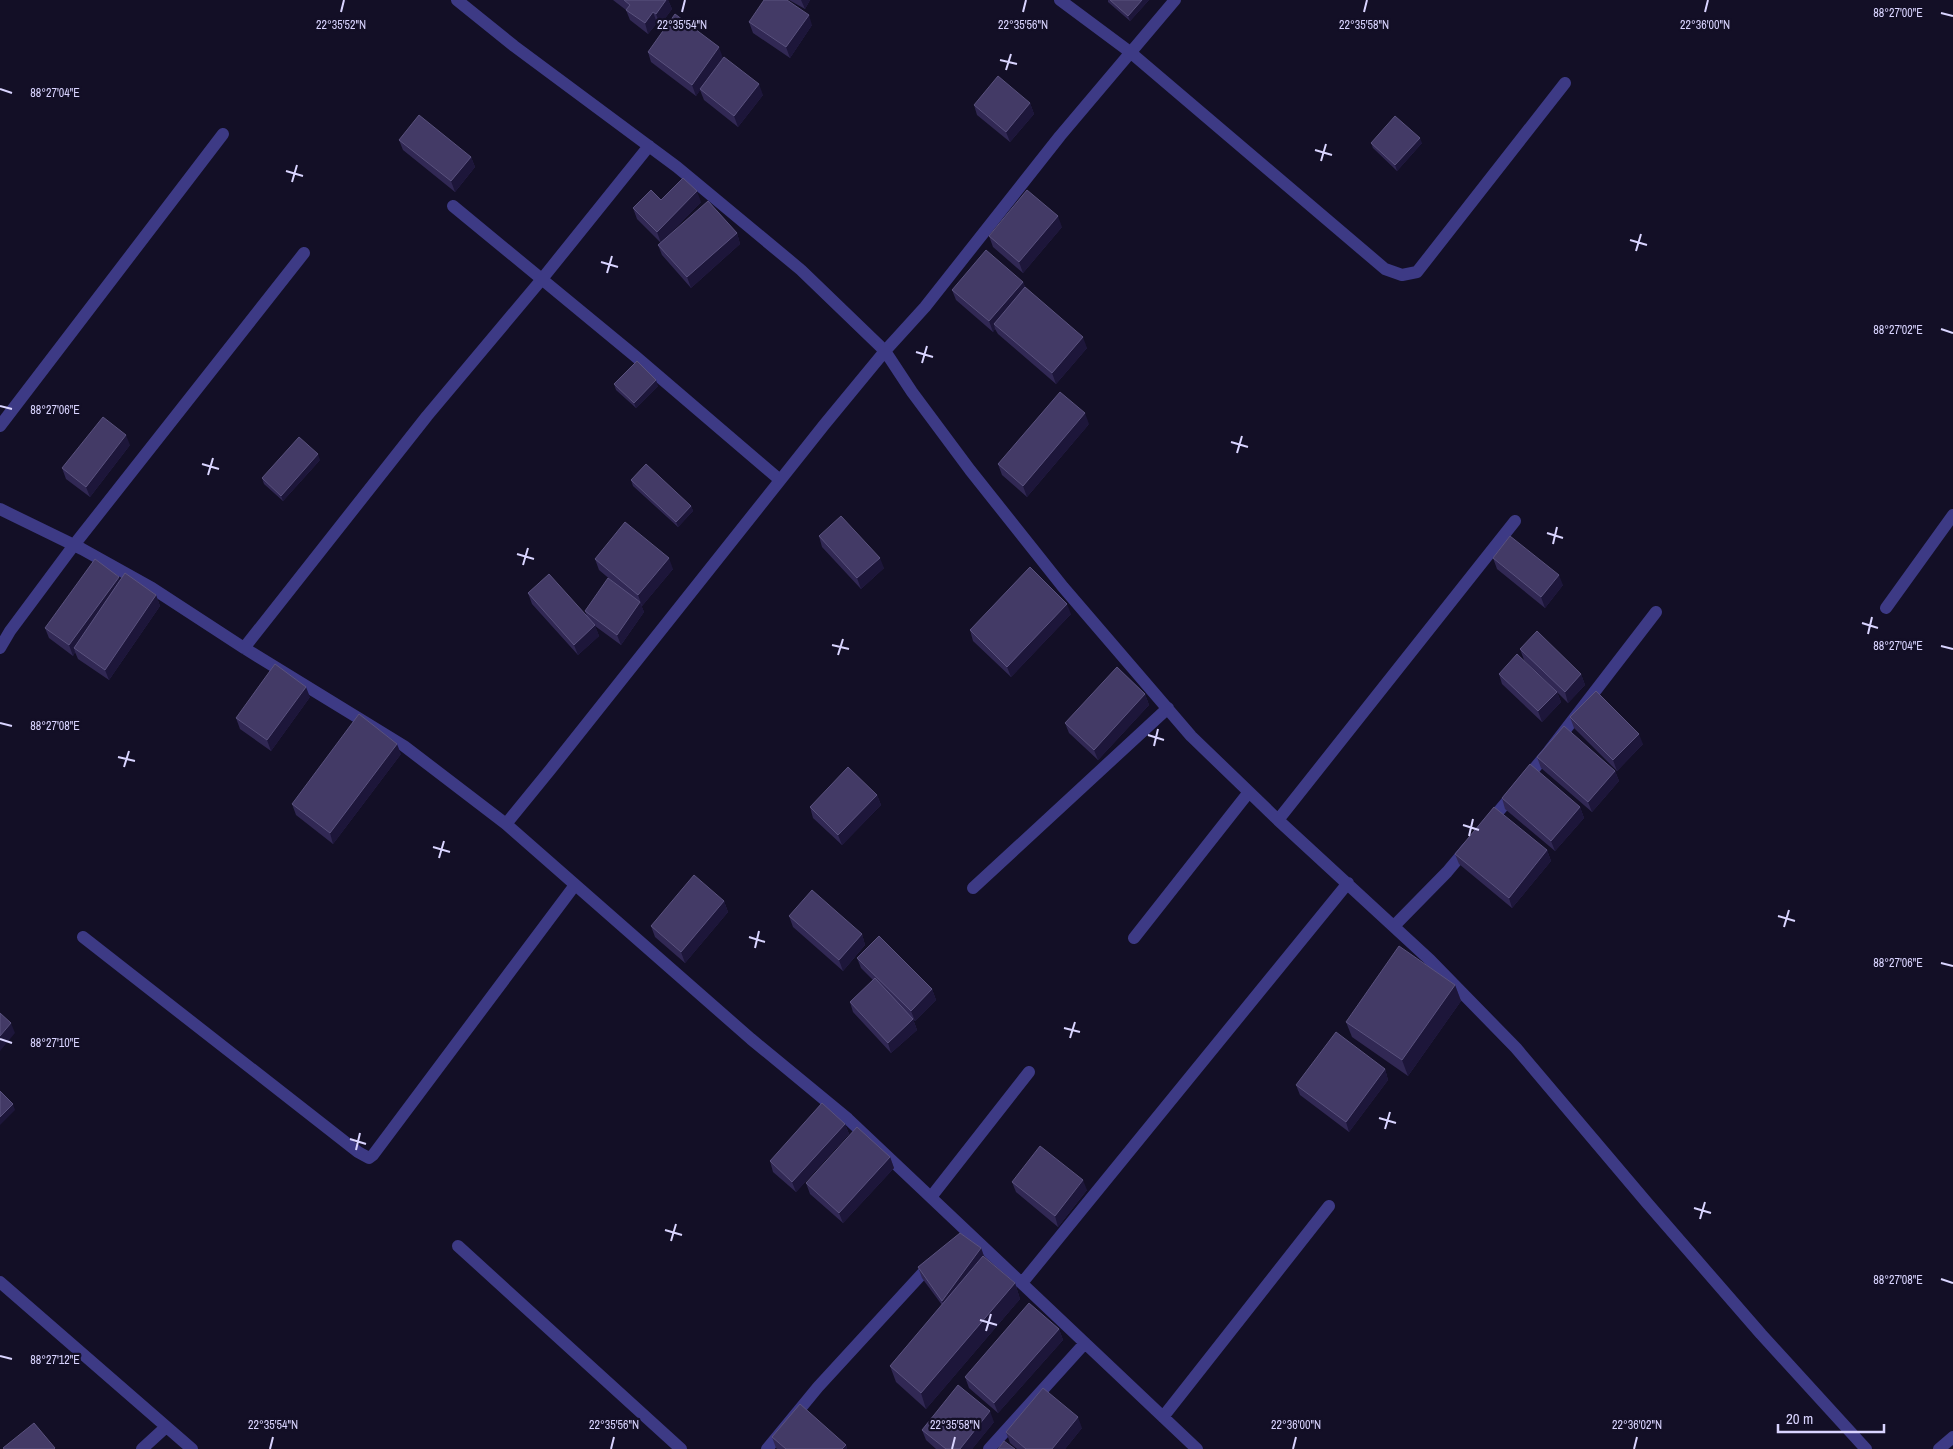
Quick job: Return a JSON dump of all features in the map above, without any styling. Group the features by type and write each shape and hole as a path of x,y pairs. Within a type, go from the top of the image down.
{"street":[{"path":"457,0 514,46 677,167 801,270 885,351 912,392 1063,587 1191,736 1278,820 1430,960 1516,1048 1704,1269 1866,1449"},
{"path":"1060,0 1130,52 1385,269 1402,275 1417,272 1565,83"},
{"path":"506,824 540,784 780,480 885,351 926,307 1060,136 1174,0"},
{"path":"0,426 223,134"},
{"path":"244,648 427,416 542,279 649,146"},
{"path":"453,206 635,356 780,480"},
{"path":"0,648 10,631 74,545 304,254"},
{"path":"0,508 74,545 152,588 244,648 404,746 506,824 751,1039 848,1119 931,1197 961,1232 1022,1283 1197,1449"},
{"path":"1886,608 1953,515"},
{"path":"1278,820 1515,522"},
{"path":"1394,926 1447,872 1549,751 1656,612"},
{"path":"973,888 1168,708"},
{"path":"1134,938 1249,792"},
{"path":"1022,1283 1348,883"},
{"path":"83,936 358,1152 369,1158 575,884"},
{"path":"931,1197 1029,1072"},
{"path":"1164,1417 1329,1206"},
{"path":"458,1246 681,1449"},
{"path":"767,1449 818,1387 938,1257"},
{"path":"0,1282 192,1449"},
{"path":"989,1449 1085,1343"},
{"path":"142,1449 166,1426"},
{"path":"1939,1449 1953,1437"}],"building":[{"path":"624,0 666,0 656,14 653,12 645,23 626,10 630,5"},
{"path":"764,0 787,0 809,15 786,47 749,22"},
{"path":"1110,0 1142,0 1128,16"},
{"path":"675,14 719,47 692,85 648,52"},
{"path":"724,57 759,84 734,116 700,89"},
{"path":"998,76 1030,103 1006,132 974,105"},
{"path":"419,115 471,157 451,181 399,140"},
{"path":"1395,116 1420,138 1395,165 1371,143"},
{"path":"683,178 697,191 657,232 633,208 651,190 661,200"},
{"path":"1027,190 1058,216 1019,262 989,236"},
{"path":"708,201 737,233 687,277 658,245"},
{"path":"986,250 1023,282 989,321 952,290"},
{"path":"1025,287 1083,337 1052,373 994,324"},
{"path":"637,361 656,380 634,403 614,384"},
{"path":"1060,392 1085,413 1023,486 998,464"},
{"path":"103,417 126,435 86,487 62,468"},
{"path":"299,437 318,454 281,496 262,478"},
{"path":"646,464 691,506 676,522 631,480"},
{"path":"841,516 880,558 857,578 819,536"},
{"path":"625,522 669,558 638,595 595,559"},
{"path":"1510,536 1559,575 1541,597 1493,558"},
{"path":"95,559 119,577 69,645 45,628"},
{"path":"1030,567 1067,604 1007,667 970,630"},
{"path":"125,573 156,595 105,670 74,648"},
{"path":"549,574 595,625 574,645 528,593"},
{"path":"608,578 640,602 617,635 585,611"},
{"path":"1537,631 1581,674 1565,692 1520,649"},
{"path":"1517,654 1557,692 1538,711 1499,674"},
{"path":"275,664 306,687 267,740 236,718"},
{"path":"1117,667 1145,694 1094,750 1065,723"},
{"path":"1596,691 1639,734 1613,760 1570,717"},
{"path":"359,714 397,744 330,833 292,804"},
{"path":"1564,726 1615,771 1588,802 1537,757"},
{"path":"1530,764 1580,807 1551,841 1502,798"},
{"path":"848,767 877,795 838,835 810,807"},
{"path":"1494,807 1547,850 1509,898 1455,854"},
{"path":"694,875 724,901 681,952 651,926"},
{"path":"812,890 862,934 839,960 789,916"},
{"path":"879,936 932,989 911,1011 857,958"},
{"path":"1399,946 1455,985 1402,1060 1346,1022"},
{"path":"875,978 913,1019 888,1043 850,1002"},
{"path":"0,1013 11,1023 0,1036"},
{"path":"1336,1032 1385,1069 1346,1122 1296,1085"},
{"path":"0,1091 13,1104 0,1117"},
{"path":"822,1103 845,1124 792,1182 770,1161"},
{"path":"857,1127 890,1157 839,1213 806,1183"},
{"path":"1040,1146 1083,1180 1055,1216 1012,1182"},
{"path":"960,1233 981,1248 942,1301 918,1267"},
{"path":"983,1256 1015,1283 921,1393 890,1366"},
{"path":"1029,1303 1059,1329 994,1403 965,1377"},
{"path":"958,1385 990,1411 960,1449 946,1449 922,1430"},
{"path":"1043,1388 1078,1417 1052,1449 1026,1449 1006,1432"},
{"path":"800,1404 846,1445 842,1449 786,1449 772,1437"},
{"path":"34,1423 54,1449 3,1448"},
{"path":"1004,1441 1015,1449 998,1449"}]}
